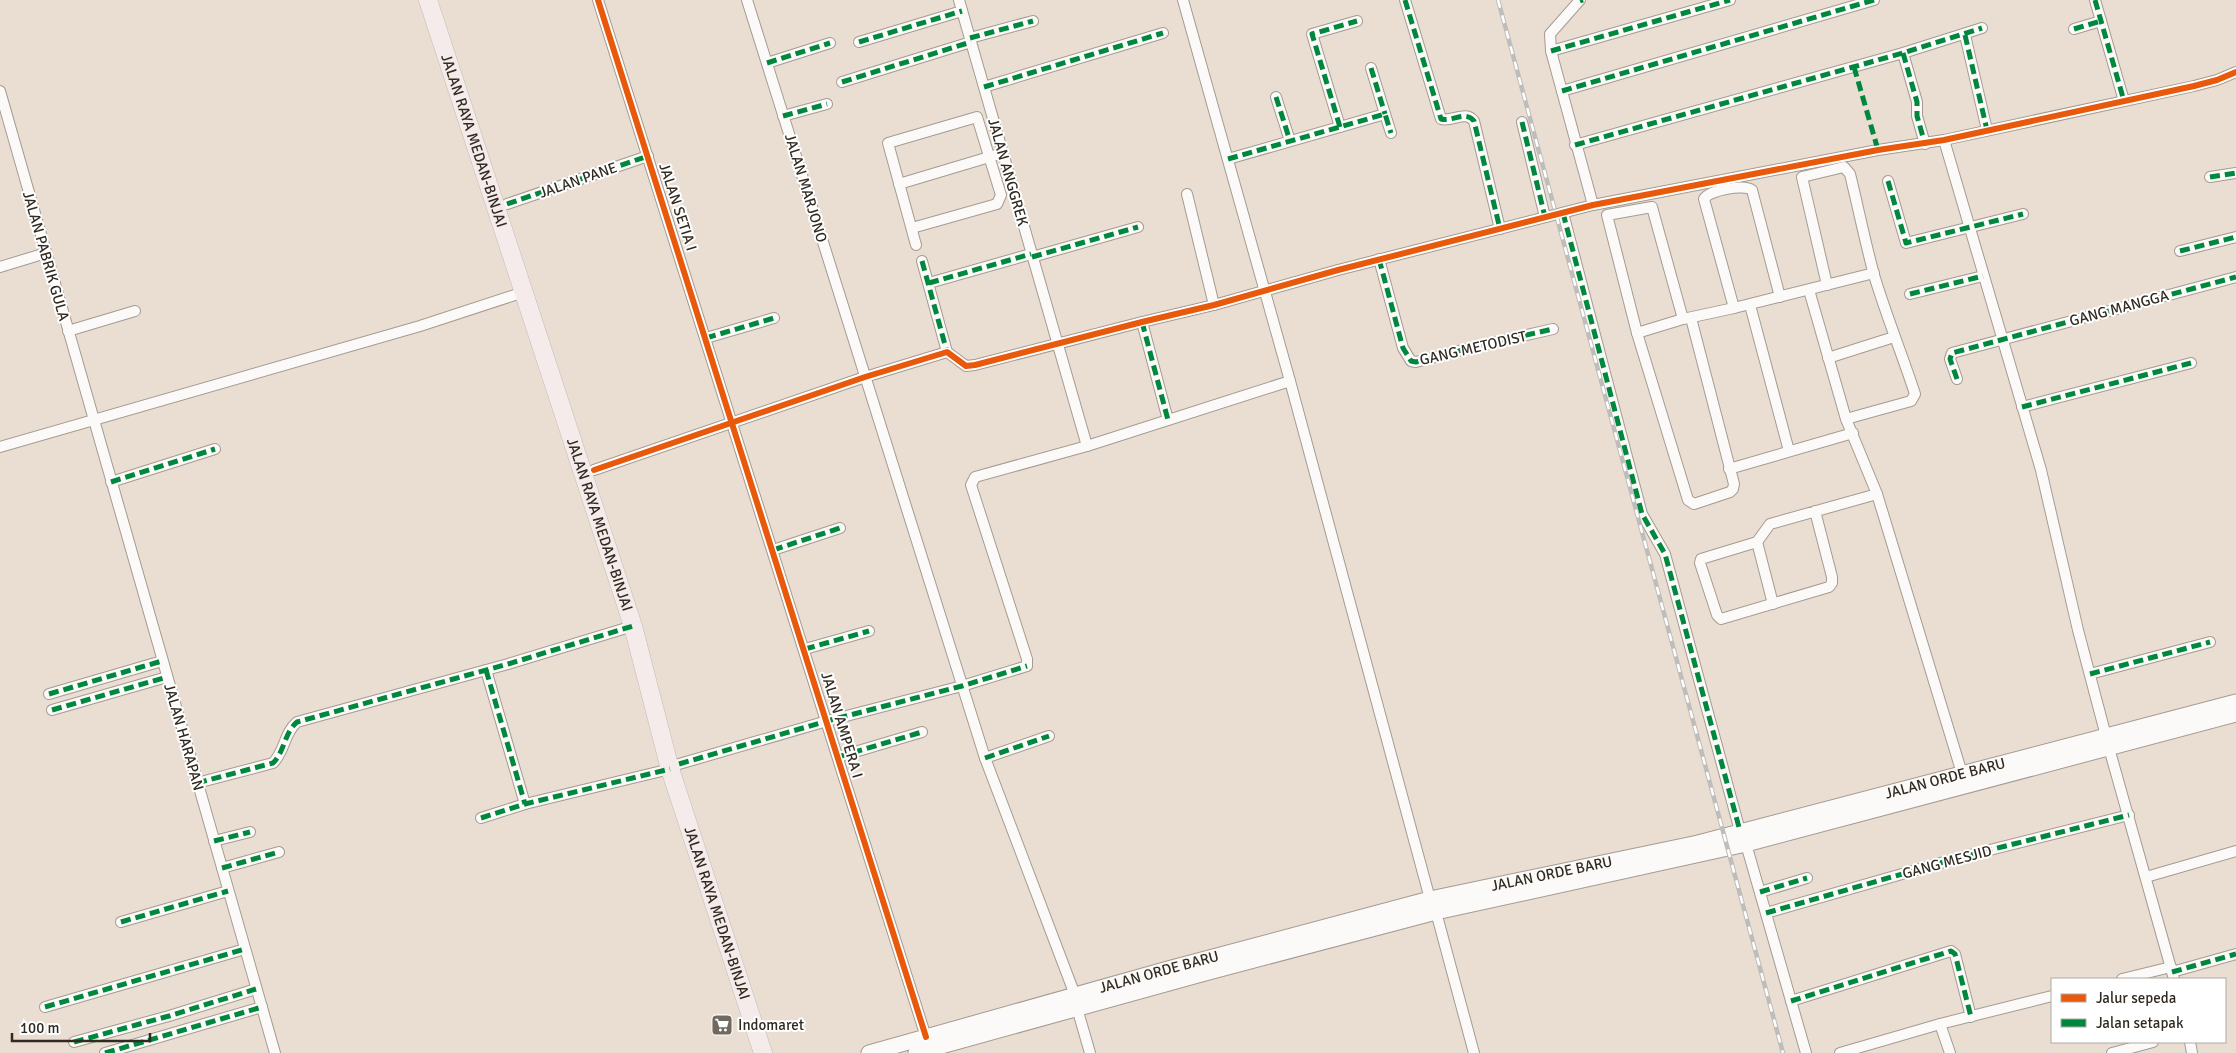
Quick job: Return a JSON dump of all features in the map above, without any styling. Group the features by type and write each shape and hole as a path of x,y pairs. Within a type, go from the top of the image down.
{"highway":[{"name":"JALAN RAYA MEDAN-BINJAI","path":"428,0 524,292 549,349 594,470 656,674 674,766 772,1053"},
{"name":"JALAN RAYA MEDAN-BINJAI","path":"440,0 507,204 674,766 763,1053"}],"main road":[{"name":"JALAN ORDE BARU","path":"916,1053 932,1046 1076,1001 1311,938 1433,906 1743,838 2107,742 2236,702"},
{"name":"JALAN ORDE BARU","path":"2107,742 2236,714"},
{"name":"JALAN ORDE BARU","path":"869,1053 932,1046"}],"street":[{"name":"JALAN SETIA I","path":"598,0 733,421"},
{"name":"JALAN MARJONO","path":"747,0 985,758 1076,1001 1090,1053"},
{"name":"JALAN ANGGREK","path":"959,0 1087,446"},
{"path":"1183,0 1290,381 1474,1053"},
{"path":"1406,0 1441,119 1465,116 1472,118 1474,121 1500,229"},
{"path":"1581,0 1550,34 1551,51 1575,145 1593,205"},
{"path":"1551,51 1730,0"},
{"path":"1562,91 1874,0"},
{"path":"2095,0 2124,102"},
{"path":"859,42 962,11"},
{"path":"842,82 1033,21"},
{"path":"1340,127 1312,34 1357,21"},
{"path":"2074,29 2101,21"},
{"path":"1575,145 1903,54 1982,28"},
{"path":"984,87 1163,33"},
{"path":"1965,35 1987,130"},
{"path":"767,63 830,44"},
{"path":"1903,54 1917,102 1917,116 1925,144"},
{"path":"1371,68 1390,133"},
{"path":"922,261 947,352 966,366 975,365 1142,322 1214,306 1378,259 1545,216 1878,150 1925,144 2124,102 2217,80 2236,72"},
{"name":"JALAN PABRIK GULA","path":"0,91 94,420"},
{"path":"1276,97 1290,141"},
{"path":"783,116 827,104"},
{"path":"1228,159 1385,114"},
{"path":"912,228 998,204 1001,195 977,117 890,141 888,146 916,245"},
{"path":"1522,122 1545,216"},
{"path":"1944,140 2041,470 2107,742 2172,973"},
{"path":"899,184 1003,154"},
{"name":"JALAN PANE","path":"507,204 648,156"},
{"path":"1827,285 1802,177 1844,167 1847,170 1874,274 1894,337 1899,344 1916,394 1911,401 1846,419"},
{"path":"2210,177 2236,172"},
{"path":"1888,181 1906,243 2023,214"},
{"path":"1734,308 1704,199 1708,194 1743,186 1752,190 1780,297"},
{"path":"1187,194 1214,306"},
{"path":"1650,206 1653,209 1687,318 1734,484 1734,489 1730,492 1694,504 1688,500 1637,333 1606,218 1609,214 1650,206"},
{"path":"1563,213 1642,514 1665,554 1743,838 1806,1053"},
{"path":"929,283 1138,227"},
{"path":"2180,251 2236,237"},
{"path":"0,267 46,253"},
{"name":"GANG METODIST","path":"1378,259 1403,348 1411,361 1416,362 1478,346 1554,330"},
{"path":"1637,333 1687,318 1750,305 1874,274"},
{"path":"1910,294 1983,276"},
{"name":"GANG MANGGA","path":"1957,379 1950,360 1952,354 2236,277"},
{"path":"1809,290 1846,419 1877,494 1964,780"},
{"path":"0,447 403,331 524,292"},
{"path":"1750,305 1789,451"},
{"path":"68,331 136,311"},
{"path":"706,338 774,318"},
{"path":"1142,322 1168,420"},
{"path":"1828,358 1894,337"},
{"path":"594,470 733,421 947,352"},
{"path":"2022,407 2191,363"},
{"path":"480,818 525,804 674,766 827,721 962,686 1027,666 1027,660 971,486 974,477 1087,446 1290,381"},
{"name":"JALAN HARAPAN","path":"94,420 274,1053"},
{"name":"JALAN AMPERA I","path":"733,421 838,756 932,1046"},
{"path":"1729,469 1853,433"},
{"path":"111,482 215,449"},
{"path":"1815,511 1832,577 1832,583 1829,587 1721,619 1717,615 1700,563 1705,557 1757,542 1770,524 1815,511 1877,494"},
{"path":"773,550 840,528"},
{"path":"1757,542 1774,604"},
{"path":"197,783 273,763 279,757 291,727 297,722 486,670 633,626"},
{"path":"804,649 869,631"},
{"path":"2090,674 2210,642"},
{"path":"49,694 162,661"},
{"path":"486,670 525,804"},
{"path":"52,710 167,677"},
{"path":"838,756 922,732"},
{"path":"985,758 1049,736"},
{"name":"GANG MESJID","path":"1766,912 1958,858 2129,815"},
{"path":"214,842 250,832"},
{"path":"2146,877 2236,851"},
{"path":"222,868 278,852"},
{"path":"1760,892 1807,878"},
{"path":"121,922 228,891"},
{"path":"45,1007 245,950"},
{"path":"1791,1001 1951,950 1955,954 1971,1016"},
{"path":"2130,978 2172,973 2236,954"},
{"path":"74,1042 169,1016 256,989"},
{"path":"1840,1053 1940,1024 2051,996"},
{"path":"105,1053 262,1007"},
{"path":"1940,1024 1950,1053"},
{"path":"2112,1053 2149,1043"}],"railway":[{"path":"1498,0 1783,1053"}],"marked path":[{"path":"1405,0 1441,119 1467,116 1474,121 1500,229"},
{"path":"1551,51 1730,0"},
{"path":"1562,91 1874,0"},
{"path":"2095,0 2124,101"},
{"path":"859,42 962,11"},
{"path":"970,38 1033,21"},
{"path":"1340,127 1312,34 1357,21"},
{"path":"2074,29 2101,21"},
{"path":"1575,145 1903,53 1982,28"},
{"path":"984,87 1163,33"},
{"path":"1965,35 1987,130"},
{"path":"842,82 971,42"},
{"path":"767,63 830,43"},
{"path":"1903,53 1917,102 1917,116 1925,144"},
{"path":"1854,67 1878,150"},
{"path":"1371,68 1385,114"},
{"path":"1276,97 1290,141"},
{"path":"783,116 827,104"},
{"path":"1228,159 1385,114 1391,133"},
{"path":"1522,122 1545,217"},
{"path":"507,204 648,156"},
{"path":"2210,177 2236,173"},
{"path":"1888,181 1906,243 2023,214"},
{"path":"1563,213 1642,514 1665,554 1740,831"},
{"path":"1032,257 1138,227"},
{"path":"2180,251 2236,237"},
{"path":"929,283 1031,254"},
{"path":"1379,259 1403,348 1411,361 1416,362 1553,329"},
{"path":"922,261 947,352"},
{"path":"1910,294 1983,276"},
{"path":"1957,379 1950,359 1952,353 2236,277"},
{"path":"706,338 774,318"},
{"path":"1142,322 1168,420"},
{"path":"2022,407 2191,363"},
{"path":"111,482 215,449"},
{"path":"773,550 840,528"},
{"path":"197,783 273,763 280,753 289,731 297,722 508,664 633,626"},
{"path":"805,649 869,631"},
{"path":"2090,674 2210,642"},
{"path":"49,694 162,661"},
{"path":"679,764 827,721 962,686 1027,666"},
{"path":"486,670 525,804"},
{"path":"52,710 167,677"},
{"path":"838,757 922,732"},
{"path":"985,758 1049,736"},
{"path":"481,818 525,804 670,769"},
{"path":"1766,913 1958,858 2129,815"},
{"path":"214,841 250,832"},
{"path":"222,868 279,852"},
{"path":"1760,892 1807,878"},
{"path":"121,922 228,891"},
{"path":"45,1007 245,949"},
{"path":"1791,1001 1951,951 1955,954 1971,1017"},
{"path":"2172,972 2236,954"},
{"path":"74,1042 169,1016 256,989"},
{"path":"105,1053 262,1007"}],"cycle path":[{"path":"598,0 926,1037"},
{"path":"594,470 865,377 947,352 966,366 975,365 1214,305 1338,270 1593,205 1878,150 1944,140 2194,86 2217,80 2236,72"}],"place":[{"name":"Indomaret","path":"722,1025"}]}
